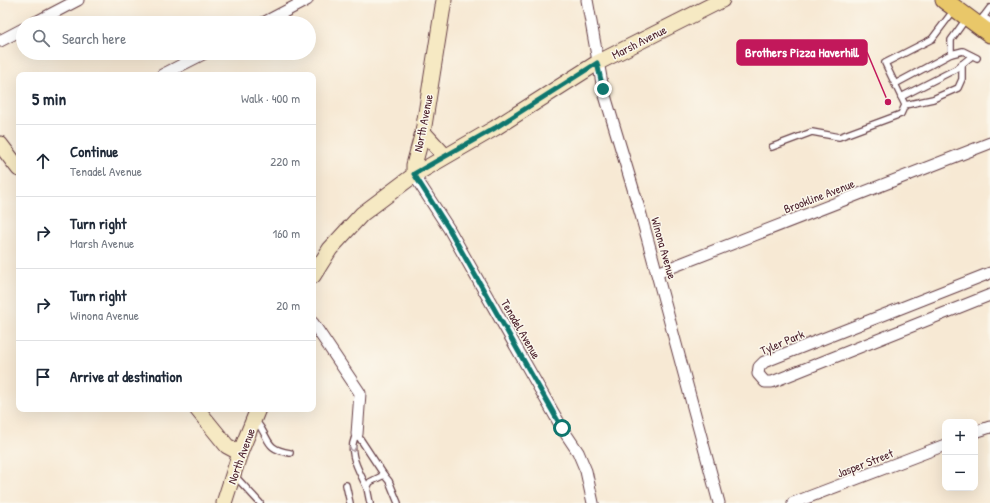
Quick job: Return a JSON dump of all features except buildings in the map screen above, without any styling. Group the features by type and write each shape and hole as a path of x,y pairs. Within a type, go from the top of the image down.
{"main road":[{"name":"North Avenue","path":"414,174 414,165 423,132 444,0"},
{"name":"Marsh Avenue","path":"414,174 495,128 597,63 722,0"},
{"path":"423,132 445,156"},
{"path":"316,271 330,249 362,214 414,174"},
{"path":"199,412 227,446 240,453"},
{"name":"North Avenue","path":"224,503 240,453 256,414"}],"street":[{"path":"47,16 78,0"},
{"path":"276,16 307,0"},
{"name":"Winona Avenue","path":"587,0 597,63 603,89 657,273 719,503"},
{"path":"0,40 16,32"},
{"path":"168,72 191,60"},
{"name":"Brookline Avenue","path":"657,273 990,143"},
{"name":"Tenadel Avenue","path":"414,174 449,229 562,428 578,452 586,471 594,503"},
{"name":"Tyler Park","path":"990,273 764,362 759,367 758,374 765,382 772,382 990,295"},
{"path":"316,327 360,393 357,434"},
{"path":"978,431 990,427"},
{"name":"Jasper Street","path":"793,503 942,446"}],"lane":[{"path":"772,147 812,132 839,137 901,114 905,105 884,63 932,39 967,14 990,8"},
{"path":"952,54 951,40 967,14"},
{"path":"895,84 962,50 974,57 956,69 901,96"},
{"path":"905,105 933,99 958,88 962,79 962,64"},
{"path":"256,414 270,446 277,450 290,453"},
{"path":"370,503 367,488 354,459 351,445 357,434 389,481 398,503"},
{"path":"234,474 260,503"},
{"path":"367,488 370,482 384,475"},
{"path":"346,485 350,503"}],"place":[{"name":"Brothers Pizza Haverhill","path":"888,102"}],"route":[{"path":"562,428 449,229 414,174 495,128 597,63 603,89"}]}
